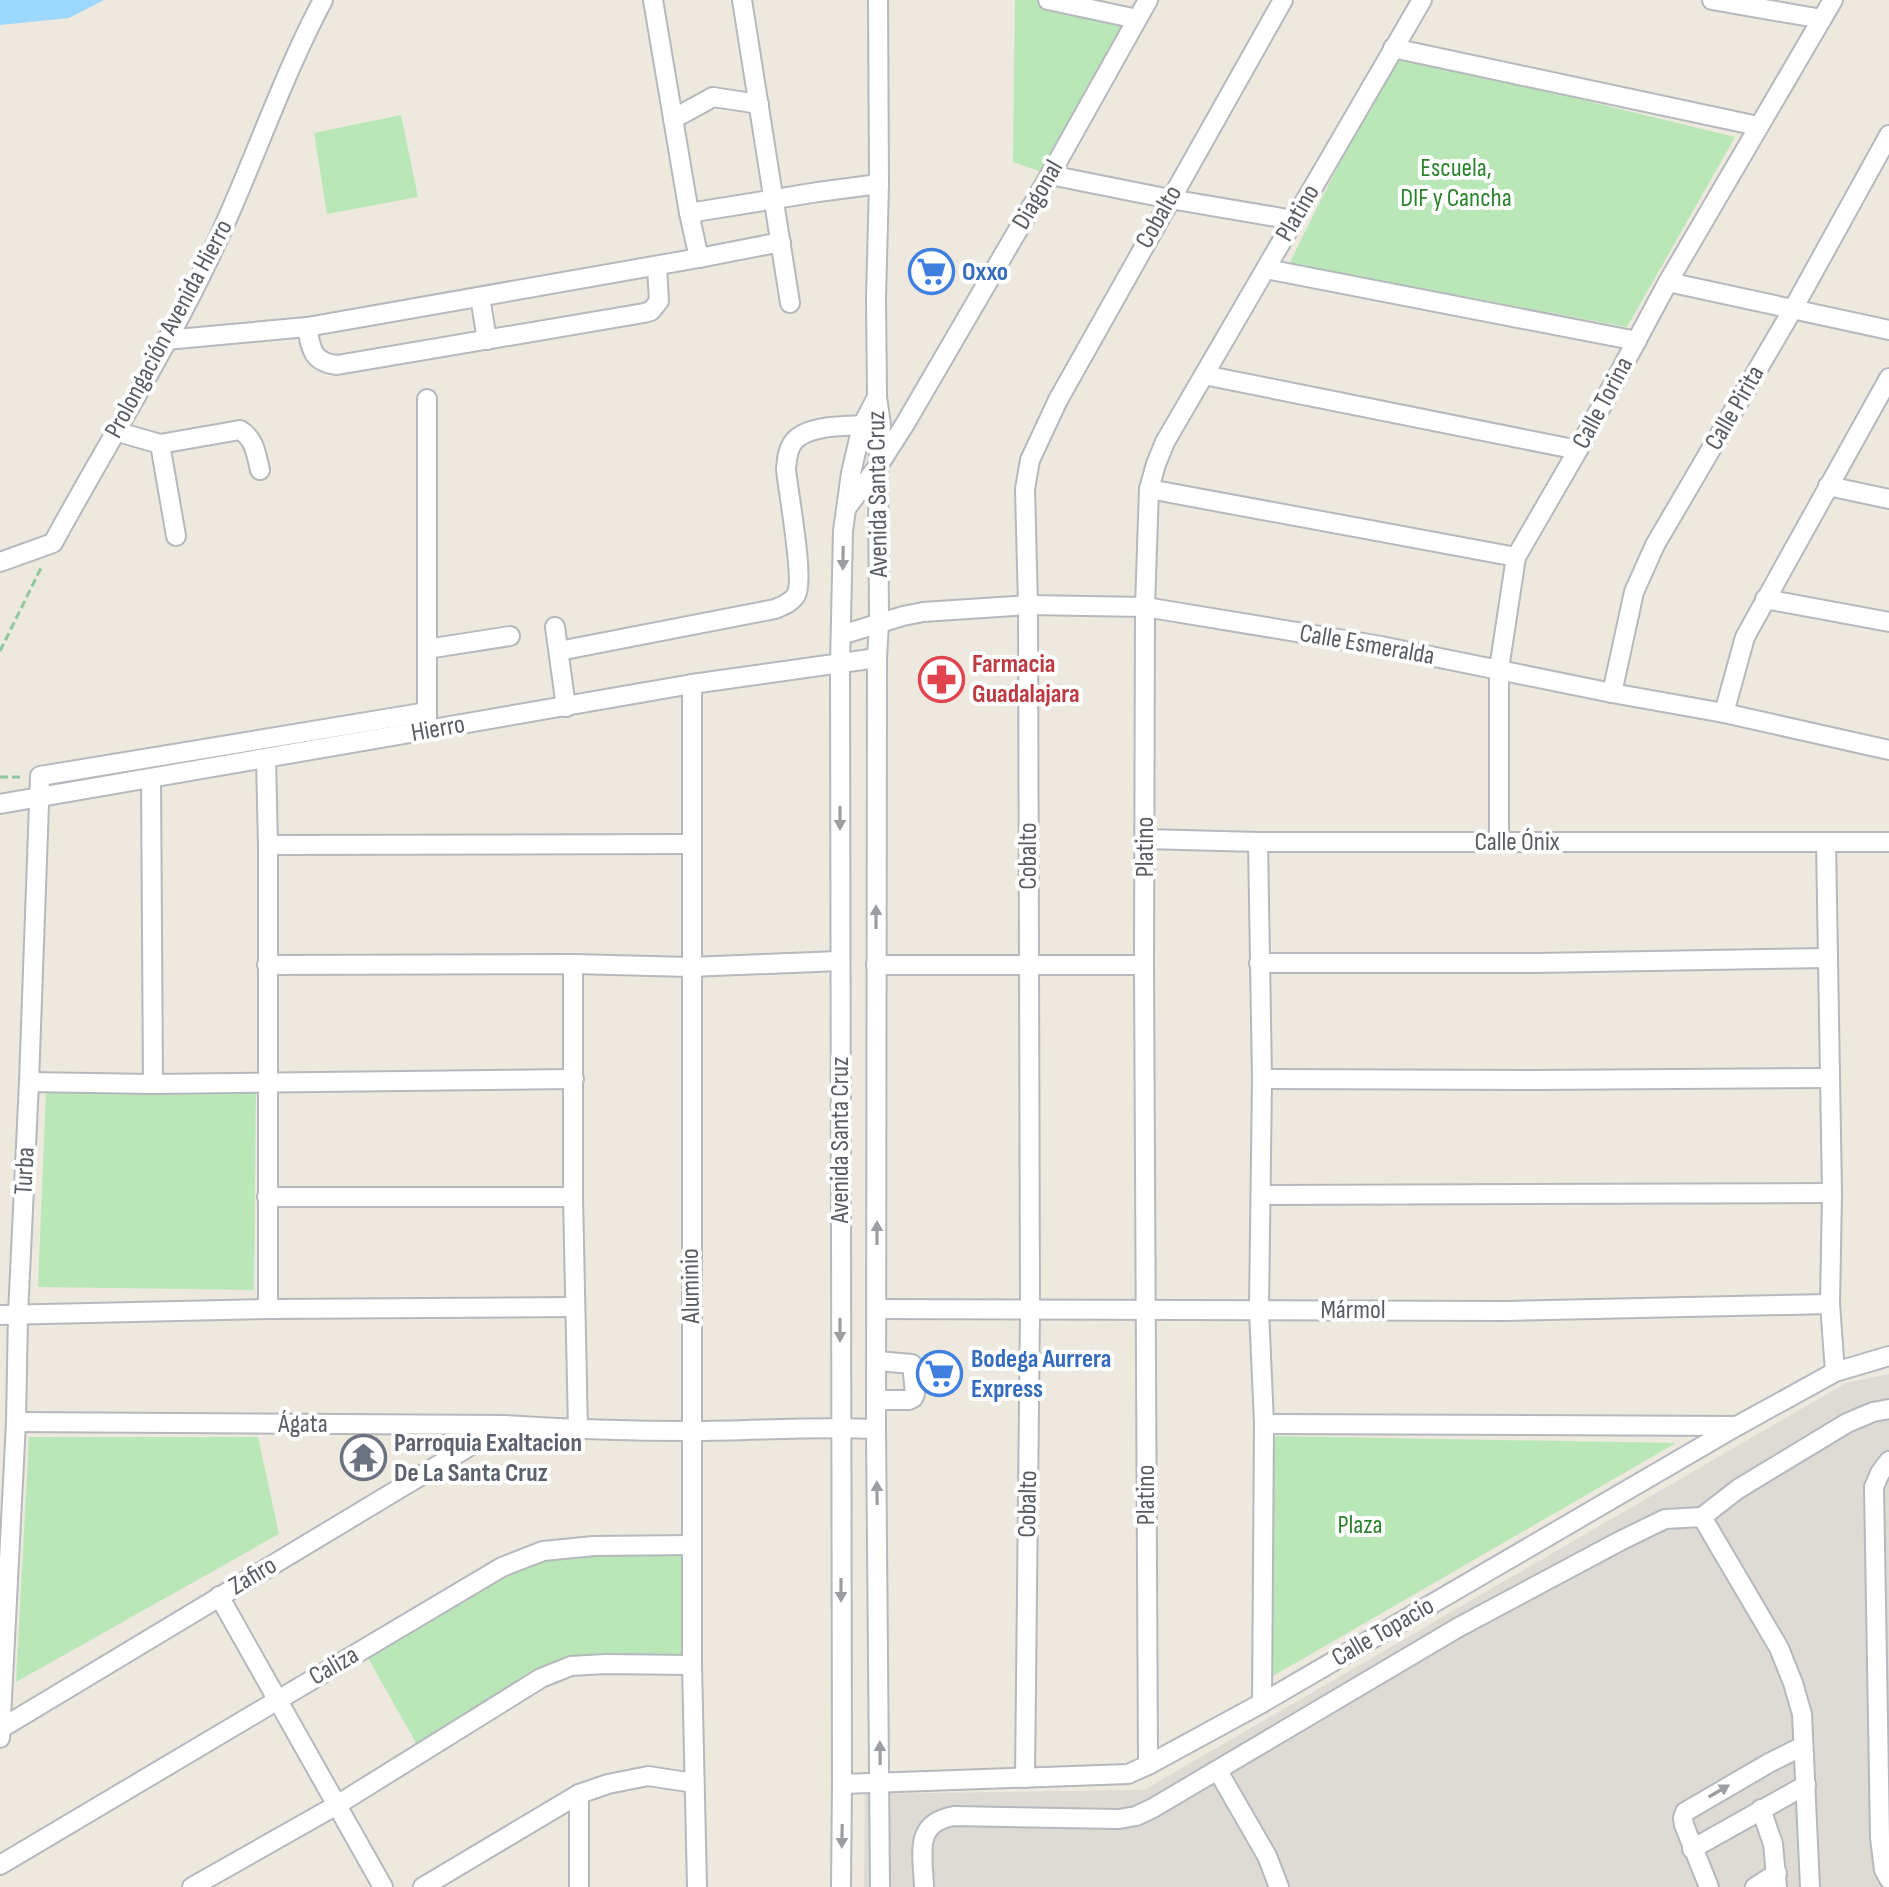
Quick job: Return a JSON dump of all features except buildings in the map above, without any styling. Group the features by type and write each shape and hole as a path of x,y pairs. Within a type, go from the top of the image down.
{"street":[{"name":"Prolongación Avenida Hierro","path":"53,543 218,240 284,81 323,0"},
{"path":"653,0 699,258"},
{"path":"742,0 790,303"},
{"name":"Avenida Santa Cruz","path":"878,0 877,397 872,425 878,466 879,623 876,1429 880,1887"},
{"path":"1048,0 1137,19"},
{"name":"Diagonal","path":"846,509 905,424 1148,0"},
{"name":"Cobalto","path":"1025,1778 1030,1310 1025,489 1030,460 1058,400 1283,0"},
{"name":"Platino","path":"1148,1765 1144,965 1145,607 1149,489 1165,442 1422,0"},
{"path":"1712,0 1822,19"},
{"name":"Calle Torina","path":"1499,842 1499,669 1516,557 1578,450 1668,282 1833,0"},
{"path":"1393,48 1758,126"},
{"path":"673,119 713,97 759,104"},
{"name":"Calle Pirita","path":"1612,693 1634,592 1655,545 1793,309 1889,135"},
{"path":"1050,175 1294,220"},
{"path":"689,213 879,184"},
{"path":"166,340 307,327 657,267 781,242"},
{"path":"307,327 318,360 337,365 487,340 651,311 659,301 657,267"},
{"path":"1266,269 1637,341"},
{"path":"1668,282 1889,330"},
{"path":"480,297 487,340"},
{"path":"1204,375 1578,450"},
{"path":"1724,713 1745,637 1888,382"},
{"path":"39,797 40,776 427,722 427,399"},
{"path":"559,651 775,609 791,600 796,595 799,576 786,469 791,445 805,433 818,429 905,424"},
{"name":"Avenida Santa Cruz","path":"841,1887 840,663 843,531 855,448 872,425"},
{"path":"115,431 160,444 240,430 248,435 254,445 260,470"},
{"path":"160,444 176,536"},
{"path":"1828,486 1889,499"},
{"path":"1149,489 1516,557"},
{"path":"0,562 53,543"},
{"path":"1765,599 1889,622"},
{"name":"Calle Esmeralda","path":"841,635 923,612 1028,605 1145,607 1381,646 1724,713 1889,750"},
{"path":"555,627 566,707"},
{"path":"427,649 510,636"},
{"name":"Hierro","path":"0,804 266,759 427,722 566,707 692,684 877,658"},
{"name":"Aluminio","path":"692,684 692,1665 697,1887"},
{"path":"266,759 268,1309"},
{"path":"151,778 153,1084"},
{"name":"Turba","path":"0,1738 16,1422 9,1315 29,1082 39,797"},
{"name":"Calle Ónix","path":"1146,839 1258,842 1889,842"},
{"path":"1258,842 1262,1079 1259,1310 1264,1424 1262,1703"},
{"path":"1826,842 1832,1193 1830,1304 1835,1372"},
{"path":"268,845 692,844"},
{"path":"1259,963 1536,963 1828,958"},
{"path":"267,965 573,964 690,967 840,961"},
{"path":"573,964 573,1197 578,1430"},
{"path":"876,965 1144,965"},
{"path":"1262,1079 1830,1078"},
{"path":"29,1082 153,1084 574,1079"},
{"path":"1261,1195 1832,1193"},
{"path":"267,1197 573,1197"},
{"name":"Mármol","path":"877,1309 1506,1311 1830,1304"},
{"path":"9,1315 575,1307"},
{"name":"Calle Topacio","path":"842,1784 1128,1774 1262,1703 1835,1372 1889,1356"},
{"path":"876,1400 909,1400 915,1394 912,1364 877,1361"},
{"path":"924,1887 923,1846 926,1831 933,1822 954,1816 1119,1819 1136,1816 1218,1771 1459,1627 1665,1519 1702,1517 1738,1489 1847,1423 1889,1409"},
{"name":"Ágata","path":"16,1422 505,1425 578,1430 693,1431 876,1429"},
{"path":"1264,1424 1737,1426"},
{"name":"Zafiro","path":"0,1729 505,1425"},
{"path":"1889,1461 1874,1487 1880,1838 1884,1870 1889,1879"},
{"path":"1702,1517 1779,1648 1793,1683 1802,1714 1810,1887"},
{"name":"Caliza","path":"0,1865 502,1567 543,1551 594,1546 692,1545"},
{"path":"219,1596 383,1887"},
{"path":"192,1887 337,1805 541,1678 571,1666 692,1665"},
{"path":"1709,1887 1684,1825 1685,1812 1803,1746"},
{"path":"1218,1771 1267,1856 1279,1887"},
{"path":"423,1887 579,1794 648,1776 694,1783"},
{"path":"1692,1849 1806,1785"},
{"path":"579,1794 579,1887"},
{"path":"1755,1887 1777,1880 1773,1844 1761,1809"}],"path":[{"path":"0,651 53,543"}],"shaded area":[{"path":"1889,1374 1889,1887 864,1887 865,1794 1144,1790 1846,1383"}],"green space":[{"path":"1015,0 1048,0 1137,19 1050,175 1013,162"},
{"name":"Escuela, DIF y Cancha","path":"1394,54 1735,137 1627,327 1289,264"},
{"path":"401,115 418,197 327,214 314,133"},
{"path":"256,1090 254,1290 38,1287 46,1092"},
{"name":"Plaza","path":"1272,1436 1676,1443 1273,1676"},
{"path":"29,1437 258,1437 279,1534 16,1682"},
{"path":"692,1545 692,1665 571,1666 421,1752 363,1649 543,1551"}],"water":[{"path":"0,0 104,0 69,18 0,25"}],"place":[{"name":"Oxxo","path":"931,272"},
{"name":"Farmacia Guadalajara","path":"941,679"},
{"name":"Bodega Aurrera Express","path":"940,1374"},
{"name":"Parroquia Exaltacion De La Santa Cruz","path":"363,1458"}]}
